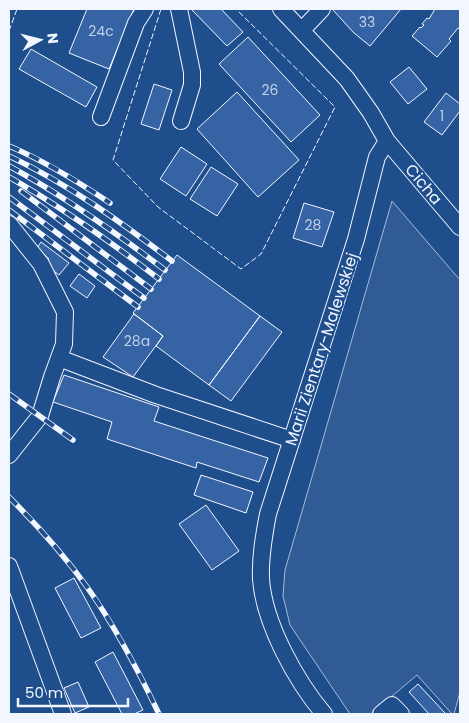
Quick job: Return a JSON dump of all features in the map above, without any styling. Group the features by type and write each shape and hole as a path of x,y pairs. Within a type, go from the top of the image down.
{"street":[{"path":"101,117 136,22 145,9"},
{"path":"179,9 192,72 192,85 182,121"},
{"path":"281,9 347,79 372,113 387,141"},
{"path":"302,30 322,9"},
{"name":"Cicha","path":"387,141 460,227"},
{"name":"Marii Zientary-Malewskiej","path":"324,714 296,673 273,629 265,603 261,578 264,532 268,514 356,239 378,157 387,141"},
{"path":"9,224 41,264 65,312 64,344 40,416 9,455"},
{"path":"59,358 156,395 292,440"},
{"path":"9,566 64,714"},
{"path":"381,714 392,704 401,714"}],"shaded area":[{"path":"392,201 460,280 460,692 454,714 417,675 371,714 350,714 290,625 283,596 285,570"}],"building":[{"path":"87,9 134,9 109,69 69,53"},
{"path":"191,9 221,9 243,32 227,46"},
{"path":"334,9 401,9 370,46 354,33"},
{"path":"435,9 460,9 460,29 458,28 449,39 451,41 437,57 412,36 424,25 422,24 427,18 429,19"},
{"path":"248,37 320,115 291,142 219,64"},
{"path":"31,49 97,87 86,107 19,69"},
{"path":"409,67 427,89 408,104 390,82"},
{"path":"154,84 172,90 159,130 141,124"},
{"path":"237,92 299,160 258,197 197,129"},
{"path":"446,93 460,104 460,111 442,135 424,122"},
{"path":"181,147 207,164 186,196 160,179"},
{"path":"211,167 238,184 217,216 190,199"},
{"path":"304,203 334,212 322,247 293,238"},
{"path":"41,242 69,263 59,275 50,268 52,267 46,262 49,259 37,248"},
{"path":"177,255 260,316 209,385 156,346 163,336 133,313"},
{"path":"79,274 95,286 87,298 70,286"},
{"path":"134,314 163,336 133,377 103,357"},
{"path":"260,316 282,332 231,401 209,385"},
{"path":"64,375 159,407 154,421 268,458 259,482 197,462 196,468 107,439 112,422 53,402"},
{"path":"201,475 253,492 246,513 194,495"},
{"path":"206,505 239,551 212,570 179,524"},
{"path":"74,578 101,628 81,638 55,588"},
{"path":"113,652 143,710 134,714 122,714 95,662"},
{"path":"78,682 89,707 75,713 64,688"},
{"path":"418,684 446,714 429,714 409,692"}],"railway":[{"path":"9,146 61,172 110,203"},
{"path":"9,156 94,204 172,261"},
{"path":"9,166 89,215 165,270"},
{"path":"9,177 85,225 159,279"},
{"path":"21,191 151,289"},
{"path":"9,197 144,298"},
{"path":"9,210 138,307"},
{"path":"9,394 73,440"},
{"path":"9,497 60,552 97,602 126,649 159,714"}],"fence":[{"path":"9,31 17,9"},
{"path":"161,9 113,160 158,207 241,269 261,254 335,107 236,9"}]}
